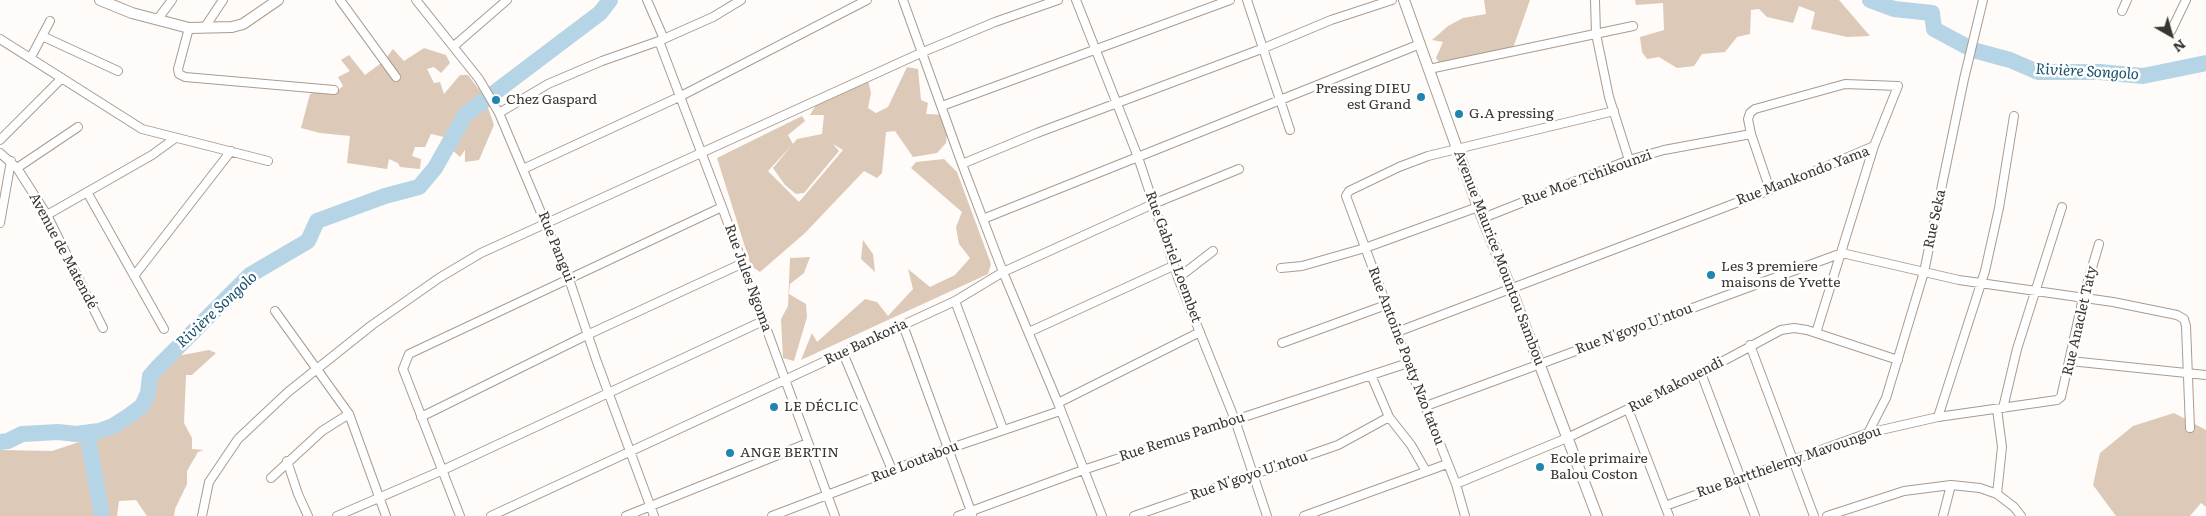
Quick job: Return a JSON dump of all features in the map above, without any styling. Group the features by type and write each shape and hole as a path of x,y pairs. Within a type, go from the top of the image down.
{"street":[{"path":"100,0 132,13 189,28 243,24 278,0"},
{"path":"157,20 172,0"},
{"path":"205,27 223,0"},
{"path":"340,0 396,77"},
{"name":"Rue Pangui","path":"416,0 454,46 486,90 499,113 569,279 629,452 654,516"},
{"path":"454,46 507,0"},
{"name":"Rue Jules Ngoma","path":"647,0 679,97 722,207 741,264 835,516"},
{"path":"499,113 548,84 602,61 661,40 713,17 741,0"},
{"path":"523,169 679,97 867,0"},
{"path":"903,0 1003,272 1102,516"},
{"path":"202,516 209,482 238,439 288,392 372,325 438,278 481,253 923,52 995,22 1058,0"},
{"name":"Rue Gabriel Loembet","path":"1076,0 1138,157 1173,266 1235,420 1267,516"},
{"path":"942,106 1230,0"},
{"path":"1247,0 1290,130"},
{"path":"962,164 1264,48 1331,20 1392,0"},
{"name":"Avenue Maurice Mountou Sambou","path":"1404,0 1478,207 1597,516"},
{"path":"1596,0 1596,34 1614,111 1629,160"},
{"name":"Rue Seka","path":"1868,433 1886,398 1924,272 1983,0"},
{"path":"2122,11 2128,0"},
{"path":"2171,31 2186,0"},
{"path":"31,57 50,21"},
{"path":"1429,69 1633,26"},
{"path":"189,28 178,69 184,77 334,90"},
{"path":"42,36 118,71"},
{"path":"0,39 142,129 268,161"},
{"path":"983,219 1420,44"},
{"path":"0,140 62,78"},
{"path":"1770,190 1751,134 1748,119 1750,113 1755,109 1845,84 1898,86 1874,146"},
{"path":"1458,150 1614,111"},
{"path":"1938,417 1981,283 1999,208 2014,116"},
{"path":"17,168 78,127"},
{"name":"Rue Moe Tchikounzi","path":"1483,218 1629,160 1664,150 1751,134"},
{"path":"46,215 152,155 174,138"},
{"name":"Rue Mankondo Yama","path":"1397,332 1770,190 1874,146"},
{"name":"Rue Mankondo Yama","path":"1816,333 1874,146"},
{"name":"Rue Antoine Poaty Nzo tatou","path":"1458,150 1428,156 1399,167 1349,191 1346,196 1408,363 1456,484 1466,516"},
{"path":"134,276 231,151"},
{"name":"Avenue de Matendé","path":"0,153 17,168 46,215 67,252 103,328"},
{"path":"0,223 11,161"},
{"name":"Rue Bankoria","path":"492,516 903,325 955,300 1003,272 1153,204 1239,169"},
{"path":"87,192 164,329"},
{"path":"1997,494 2002,447 2000,408 2062,206"},
{"path":"460,516 403,369 409,354 722,207"},
{"path":"1281,268 1302,266 1365,248 1478,207"},
{"name":"Rue Anaclet Taty","path":"2061,397 2082,298 2099,244"},
{"path":"1178,278 1213,251"},
{"path":"1842,253 1981,283 2006,285 2113,302 2184,319 2186,326 2186,374 2190,428"},
{"name":"Rue N'goyo U'ntou","path":"1426,406 1842,253"},
{"path":"421,417 587,334 741,264"},
{"path":"1028,332 1173,266"},
{"path":"955,300 1003,430"},
{"path":"1282,343 1386,304"},
{"path":"275,311 349,414 386,516"},
{"path":"337,516 442,470 763,321"},
{"path":"903,325 972,514"},
{"name":"Rue Makouendi","path":"1456,484 1567,438 1701,373 1781,330 1794,328 1816,333 1898,360"},
{"name":"Rue Loutabou","path":"772,516 1003,430 1059,407 1200,332"},
{"path":"1750,345 1814,516"},
{"path":"843,353 892,470"},
{"path":"2070,361 2206,375"},
{"name":"Rue Remus Pambou","path":"958,516 972,514 1083,470 1408,363"},
{"path":"1701,373 1742,477 1755,516"},
{"path":"1371,375 1389,417 1411,446 1426,472"},
{"name":"Rue Bartthelemy Mavoungou","path":"1665,506 1868,433 1938,417 2057,400 2061,397"},
{"path":"1628,409 1669,516"},
{"path":"271,478 287,461 322,431 349,414"},
{"name":"Rue N'goyo U'ntou","path":"1134,516 1338,446 1389,417"},
{"path":"626,516 808,443"},
{"path":"287,461 308,516"},
{"path":"1304,516 1448,464"},
{"path":"1943,516 1951,485"},
{"path":"1827,516 1904,491 1951,485 1980,488 1997,494 2014,506 2022,516"}],"shaded area":[{"path":"1484,0 1530,0 1512,51 1442,67 1436,58 1443,42 1432,40 1448,26 1463,18 1486,14"},
{"path":"1635,0 1839,0 1870,36 1847,37 1811,29 1815,12 1799,6 1793,23 1767,17 1759,9 1751,10 1750,34 1737,37 1725,52 1702,54 1694,66 1677,68 1659,57 1647,59 1642,52 1640,37 1664,30 1663,3 1636,5"},
{"path":"424,48 446,55 450,63 441,73 434,67 427,69 434,83 440,82 444,94 460,75 468,75 484,96 494,125 479,160 465,162 465,150 460,157 448,146 444,152 439,151 444,137 431,134 425,147 415,147 412,156 421,159 420,169 400,167 398,163 389,159 387,169 347,163 350,136 320,133 301,128 310,94 329,89 336,92 343,86 338,77 350,71 341,60 349,55 365,75 384,61 393,49 404,61"},
{"path":"907,67 918,69 921,100 928,103 926,114 949,115 946,143 937,153 913,157 895,131 886,132 882,173 877,178 864,171 805,233 760,272 751,266 717,158 802,116 805,121 788,135 793,144 797,139 822,134 824,115 810,115 816,105 868,80 871,93 868,108 876,113 888,107","holes":["833,144 843,150 799,202 768,171 792,145 773,168 785,185 796,194 804,193 839,151"]},
{"path":"944,159 957,172 991,264 988,274 801,360 812,333 817,342 865,299 877,302 888,316 913,289 908,269 930,287 955,275 970,258 959,244 956,227 962,212 911,168 916,162"},
{"path":"863,240 873,254 875,272 861,259"},
{"path":"810,257 804,273 790,284 789,294 806,304 807,317 794,361 783,358 781,319 788,306 790,258"},
{"path":"209,350 216,353 192,375 186,375 184,423 192,438 192,449 204,450 198,452 187,471 187,484 175,509 174,516 147,516 136,500 119,501 117,516 0,516 0,450 52,451 79,442 79,433 101,429 137,407 149,390 152,372 166,358"},
{"path":"2174,413 2206,430 2206,507 2201,503 2190,516 2116,516 2093,485 2100,453 2133,426"}],"waterway":[{"name":"Rivière Songolo","path":"0,442 8,441 22,434 58,432 76,434 99,431 113,426 130,415 142,406 148,393 150,376 250,275 308,241 317,221 385,196 419,187 435,168 465,115 600,13 610,0"},
{"name":"Rivière Songolo","path":"1870,0 1894,9 1932,13 1934,29 1973,50 2010,60 2038,72 2100,72 2143,76 2206,63"},
{"path":"87,433 102,516"}],"place":[{"name":"Pressing DIEU est Grand","path":"1421,97"},
{"name":"Chez Gaspard","path":"496,100"},
{"name":"G.A pressing","path":"1459,114"},
{"name":"Les 3 premiere maisons de Yvette","path":"1711,275"},
{"name":"LE DÉCLIC","path":"774,407"},
{"name":"ANGE BERTIN","path":"730,453"},
{"name":"Ecole primaire Balou Coston","path":"1540,467"}]}
